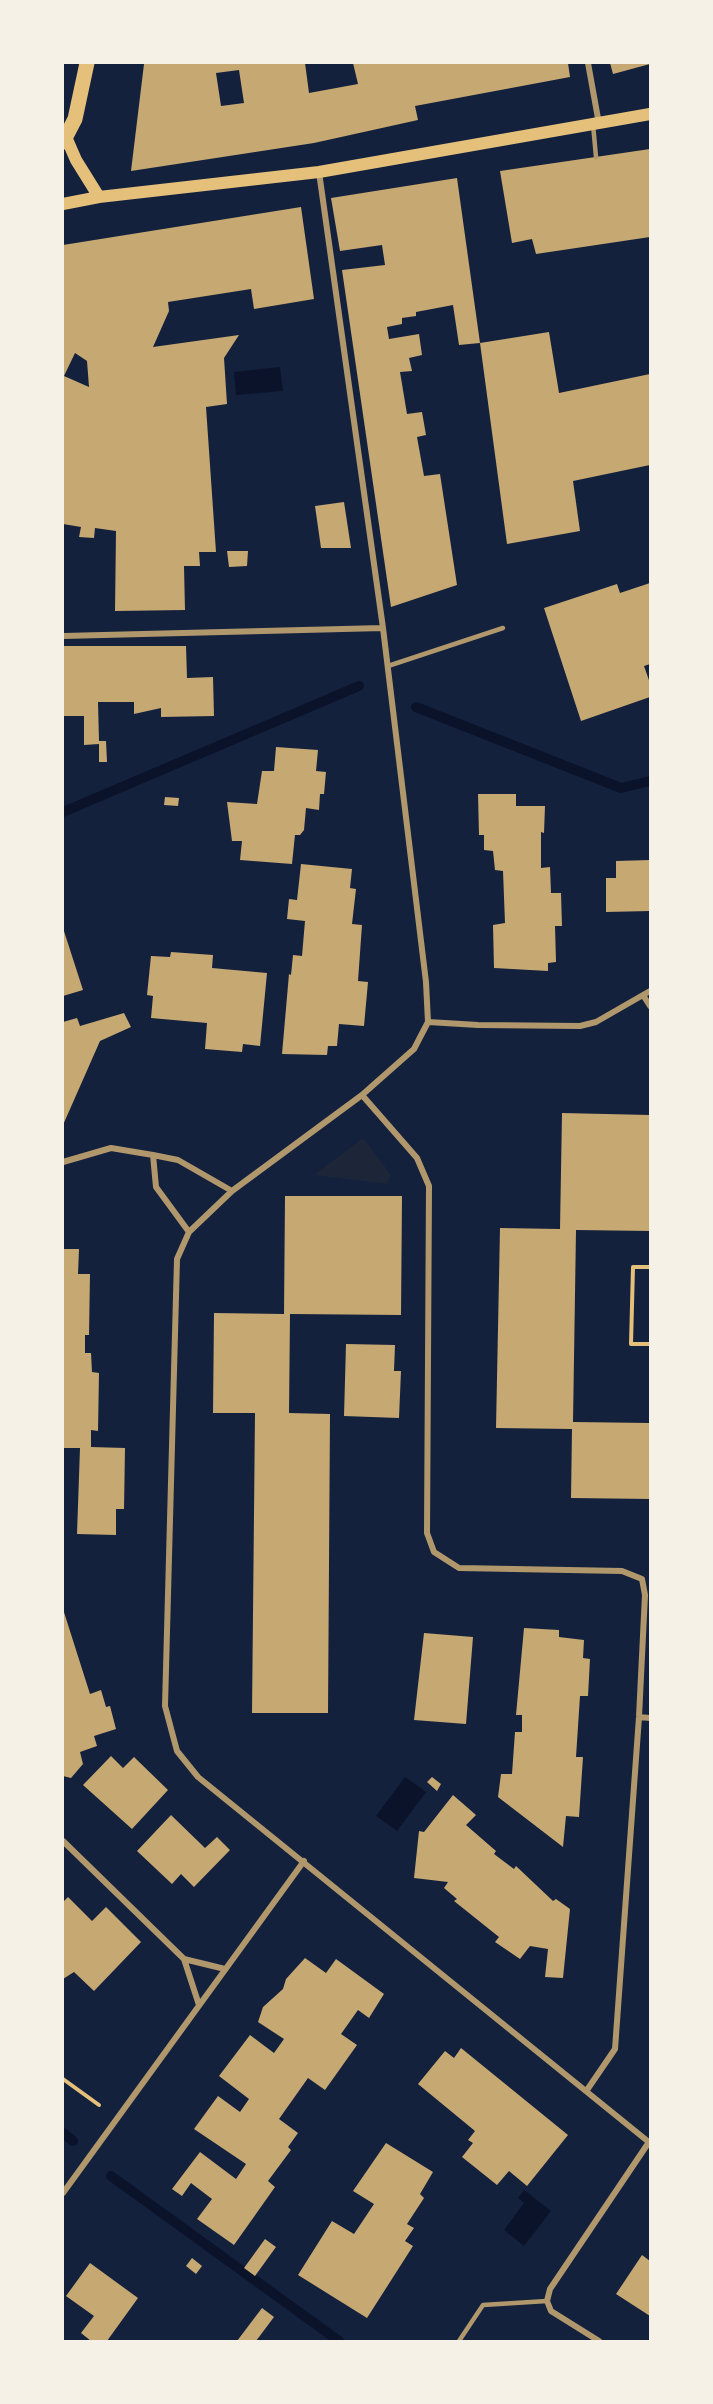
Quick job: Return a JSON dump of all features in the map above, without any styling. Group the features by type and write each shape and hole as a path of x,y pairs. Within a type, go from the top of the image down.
{"main road":[{"path":"87,63 75,119 65,140 99,197"},
{"path":"63,204 99,197 319,171 650,114"}],"street":[{"path":"588,63 596,124"},
{"path":"319,171 388,666 426,982 428,1022 414,1049 362,1095 232,1191 189,1232 177,1259 165,1706 177,1751 198,1777 649,2143 550,2289 547,2301 551,2311 599,2341"},
{"path":"63,636 383,628"},
{"path":"428,1022 580,1026 596,1022 650,991"},
{"path":"643,995 650,1006"},
{"path":"362,1095 417,1158 429,1186 427,1533 434,1552 459,1568 622,1571 642,1579 645,1595 639,1717 615,2049 586,2090"},
{"path":"63,1162 111,1149 153,1155 178,1160 232,1191"},
{"path":"153,1155 156,1186 189,1232"},
{"path":"639,1717 650,1718"},
{"path":"63,1841 183,1959 199,2005"},
{"path":"63,2193 304,1861"},
{"path":"183,1959 225,1969"}],"lane":[{"path":"596,124 596,157"},
{"path":"388,666 504,628"},
{"path":"459,2341 483,2305 547,2301"}],"path":[{"path":"650,1267 633,1267 631,1344 650,1344"},
{"path":"63,2079 117,2118"}],"shaded area":[{"path":"280,367 283,391 236,395 234,372"},
{"path":"362,1139 391,1175 387,1184 314,1175"},
{"path":"405,1777 426,1792 397,1831 376,1816"},
{"path":"524,2190 551,2211 524,2246 504,2230 524,2203 518,2198"}],"building":[{"path":"305,63 309,93 358,84 353,63 568,63 570,77 415,106 418,120 314,143 131,171 144,64","holes":["239,70 244,103 221,106 216,73"]},
{"path":"610,63 650,63 650,64 613,74"},
{"path":"650,149 650,237 536,254 532,239 512,243 500,171"},
{"path":"457,178 480,343 459,345 453,305 416,312 416,316 402,318 402,324 387,327 389,339 419,334 422,355 409,358 412,371 400,372 407,414 422,412 426,435 417,437 424,476 440,474 457,585 391,607 342,270 385,265 382,245 340,251 331,198"},
{"path":"301,207 314,299 254,309 251,289 168,302 169,311 153,347 239,335 224,358 227,404 206,407 216,552 199,552 200,566 184,566 185,610 115,611 116,531 95,528 94,538 79,537 81,527 63,524 63,245","holes":["75,353 87,361 89,387 64,376"]},
{"path":"549,332 559,393 650,374 650,465 573,481 580,531 507,544 480,343"},
{"path":"344,502 351,548 321,548 315,506"},
{"path":"227,551 248,551 247,566 229,567"},
{"path":"650,583 650,664 644,666 650,683 650,697 581,721 544,608 617,584 620,593"},
{"path":"63,646 186,646 187,678 213,677 214,716 161,717 161,708 134,714 134,702 98,702 99,741 106,741 107,762 99,762 99,744 84,745 84,716 63,716"},
{"path":"276,747 318,750 316,771 326,772 324,794 320,794 319,810 306,808 304,830 300,835 295,835 292,864 240,860 242,841 232,841 227,802 257,804 262,771 274,771"},
{"path":"478,794 516,794 516,806 545,806 544,833 541,832 541,868 550,867 551,893 561,893 562,926 555,926 556,962 548,963 548,971 494,968 493,925 505,923 503,871 495,870 493,851 484,850 484,835 479,835"},
{"path":"165,797 179,798 178,806 164,805"},
{"path":"650,860 650,911 606,912 606,878 616,878 616,861"},
{"path":"301,864 352,869 350,888 356,889 352,924 362,925 358,981 368,982 364,1026 339,1024 337,1046 328,1046 327,1055 282,1054 289,974 291,975 293,955 302,956 305,921 287,919 289,899 297,900"},
{"path":"63,928 83,990 63,996"},
{"path":"171,952 213,955 212,968 267,973 260,1046 243,1044 242,1052 205,1049 207,1023 151,1018 153,996 147,995 151,956 170,957"},
{"path":"124,1013 131,1027 100,1041 63,1125 63,1022 77,1018 80,1026"},
{"path":"562,1113 650,1115 650,1231 576,1230 573,1422 650,1423 650,1499 571,1498 572,1429 496,1428 500,1228 560,1229"},
{"path":"285,1196 402,1196 401,1315 290,1314 289,1413 330,1414 328,1713 252,1713 255,1413 213,1413 214,1313 284,1314"},
{"path":"63,1249 79,1249 78,1274 90,1274 89,1335 85,1335 85,1353 91,1353 92,1372 99,1373 98,1431 91,1430 91,1447 125,1448 124,1509 116,1509 116,1535 77,1534 80,1448 63,1448"},
{"path":"346,1344 395,1345 394,1371 401,1371 399,1418 344,1416"},
{"path":"63,1609 90,1694 101,1690 106,1707 110,1706 116,1729 94,1736 97,1746 80,1752 83,1764 71,1778 63,1776"},
{"path":"524,1628 559,1630 559,1637 584,1640 583,1658 590,1659 588,1696 580,1696 576,1757 583,1757 579,1817 566,1816 563,1847 498,1797 501,1774 512,1774 515,1732 522,1732 522,1715 516,1715"},
{"path":"424,1633 473,1637 466,1724 414,1720"},
{"path":"111,1756 123,1768 134,1757 168,1790 132,1829 83,1785"},
{"path":"432,1777 441,1784 437,1791 427,1782"},
{"path":"453,1795 476,1815 466,1825 496,1851 494,1854 514,1869 516,1866 553,1901 556,1899 570,1909 563,1978 545,1977 548,1949 530,1946 520,1959 495,1942 499,1937 454,1901 457,1899 444,1888 448,1882 414,1878 419,1831 424,1832"},
{"path":"171,1815 205,1848 217,1837 230,1850 194,1887 181,1874 172,1884 137,1851"},
{"path":"68,1897 92,1921 106,1907 141,1942 94,1991 74,1972 63,1979 63,1902"},
{"path":"305,1958 326,1973 336,1959 384,1994 369,2018 358,2010 341,2034 357,2045 325,2090 308,2078 279,2119 298,2133 288,2147 291,2150 268,2181 275,2187 234,2245 197,2219 212,2199 191,2183 182,2196 172,2189 200,2152 236,2179 246,2164 194,2129 218,2096 240,2112 249,2099 219,2076 250,2035 274,2053 284,2039 258,2022 263,2007 283,1989 286,1979"},
{"path":"461,2048 568,2135 527,2186 509,2171 497,2185 462,2157 473,2143 468,2140 475,2131 418,2084 445,2051 454,2058"},
{"path":"386,2143 433,2172 420,2194 424,2198 407,2224 414,2228 405,2241 413,2246 367,2318 298,2275 332,2221 354,2234 374,2204 353,2191"},
{"path":"265,2239 276,2247 255,2276 244,2268"},
{"path":"642,2255 650,2261 650,2316 616,2294"},
{"path":"192,2258 202,2266 196,2274 186,2266"},
{"path":"90,2263 138,2298 107,2341 91,2341 81,2333 94,2316 66,2296"},
{"path":"262,2308 274,2317 256,2341 237,2341"}],"waterway":[{"path":"63,812 359,686"},
{"path":"416,707 621,788 650,781"},
{"path":"63,2133 73,2141"},
{"path":"111,2176 339,2341"}]}
